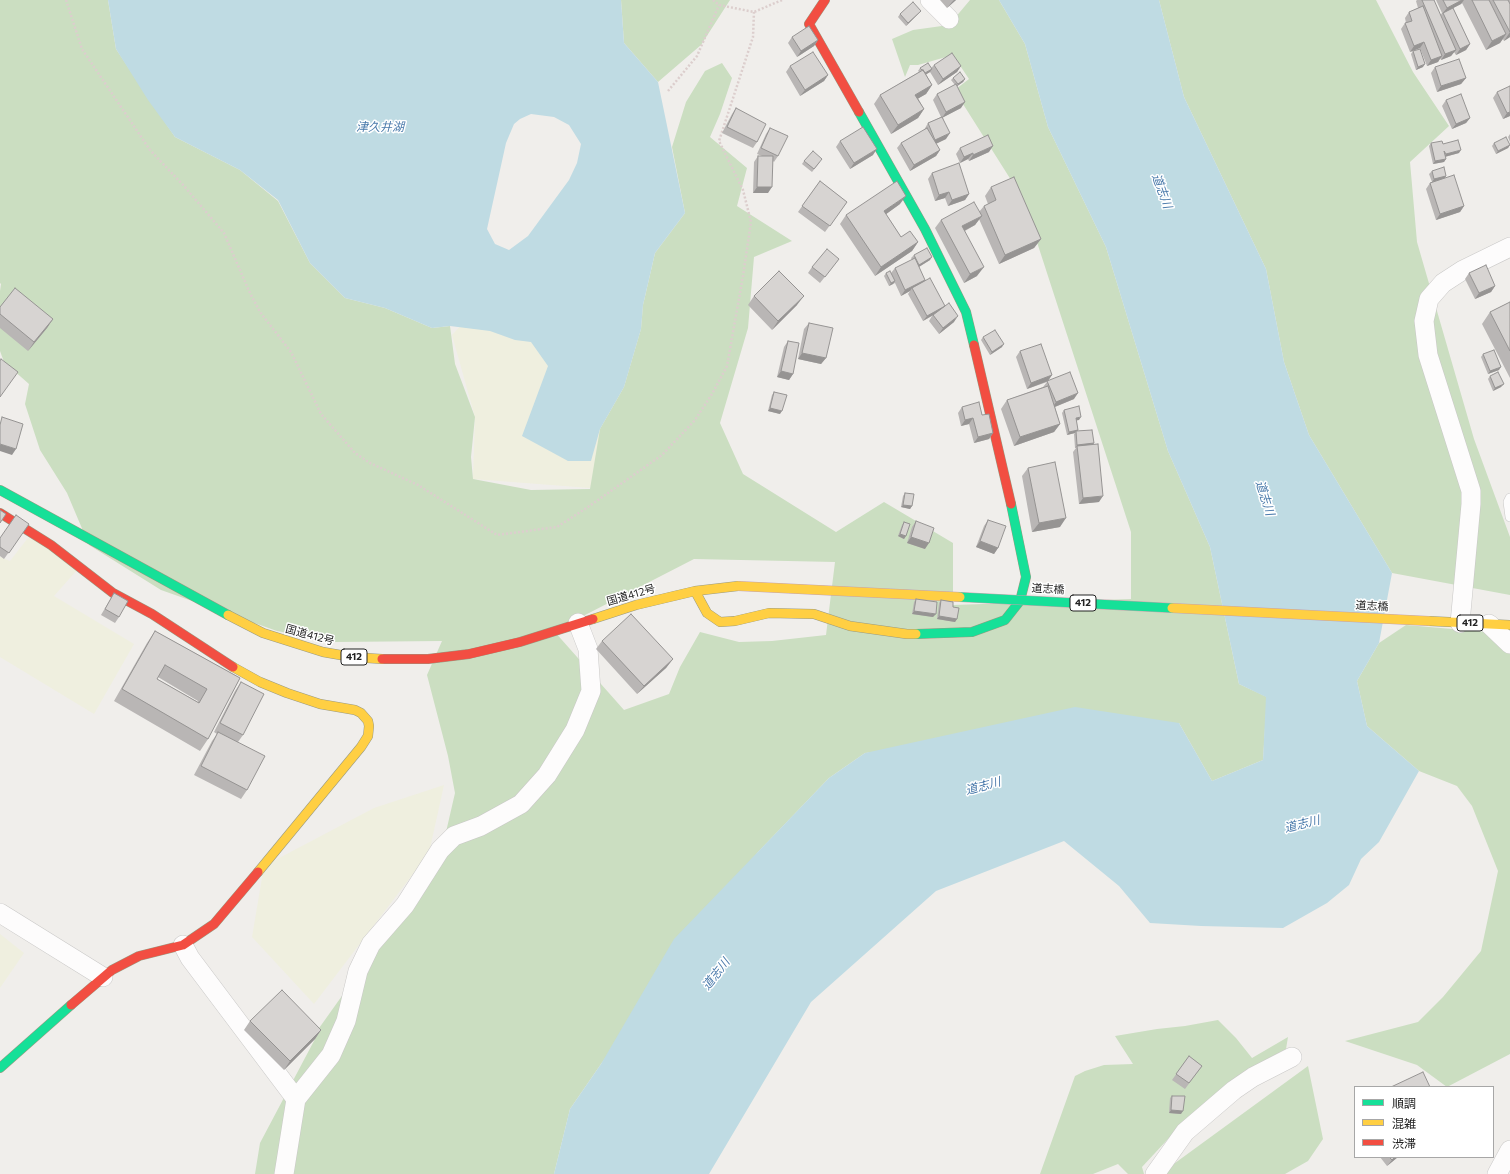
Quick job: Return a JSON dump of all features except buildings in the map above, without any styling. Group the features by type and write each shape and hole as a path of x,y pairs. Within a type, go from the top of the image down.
{"main road":[{"path":"696,591 707,613 720,622 736,621 768,613 814,614 850,626 907,634 972,632 1005,620 1020,601 1026,577 1001,459 966,312 925,229 809,24 825,0"},
{"name":"国道412号","path":"0,490 263,633 322,652 352,657 386,660 428,659 469,654 520,642 636,605 696,591 738,586"},
{"path":"0,513 51,545 113,593 158,618 223,662 260,682 287,693 320,704 355,710 361,713 368,721 368,736 366,742 223,916 205,932 183,945 139,956 112,970 0,1068"},
{"name":"道志橋","path":"738,586 1460,623"},
{"name":"412","path":"1460,623 1510,625"}],"street":[{"path":"930,0 949,19"},
{"path":"1460,623 1471,491 1428,355 1424,321 1425,310 1429,299 1443,283 1463,270 1510,247"},
{"path":"284,1174 296,1099 331,1055 346,1021 358,971 371,944 405,905 440,850 454,836 481,826 521,804 547,775 575,730 591,691 588,649 578,623"},
{"path":"1489,624 1510,644"},
{"path":"0,913 103,977"},
{"path":"183,945 190,958 296,1099"},
{"path":"1156,1174 1185,1132 1229,1094 1253,1077 1292,1057"},
{"path":"1497,1174 1510,1150"}],"lane":[{"path":"1510,498 1508,502 1510,517"}],"path":[{"path":"66,0 82,48 150,150 184,186 224,233 249,292 260,312 291,352 322,414 355,453 370,464 418,485 498,535 557,526 588,507 662,455 695,420 712,394 727,366 751,222 743,190 719,141 753,37 754,12"},
{"path":"714,0 719,6 754,12 782,0"},
{"path":"668,91 697,56 719,6"}],"green space":[{"path":"0,0 108,0 116,49 175,137 240,170 278,201 310,263 345,298 385,308 432,328 450,326 455,364 475,417 471,457 473,479 531,490 590,489 600,429 624,387 641,329 643,305 655,253 685,213 672,147 686,102 705,71 722,63 732,78 720,114 710,137 747,168 737,206 792,241 754,257 748,328 720,423 743,474 836,532 884,502 953,543 953,605 1131,599 1131,532 1023,199 963,104 956,89 969,79 953,55 918,65 910,65 905,77 892,39 913,30 949,25 970,0 999,0 1025,44 1048,127 1106,247 1168,451 1210,547 1239,684 1267,697 1263,760 1212,781 1179,723 865,753 829,778 758,852 601,1064 570,1109 554,1174 255,1174 260,1143 315,1039 317,1031 440,858 455,793 448,756 427,675 442,641 335,642 277,631 161,590 89,545 67,493 40,450 25,404 29,384 4,362 0,351","holes":["694,559 835,562 826,635 772,641 739,642 700,632 680,667 669,694 624,710 554,631"]},
{"path":"621,0 730,0 701,45 658,82 624,43"},
{"path":"1159,0 1376,0 1413,72 1449,126 1410,162 1417,242 1474,439 1510,537 1510,595 1392,573 1309,435 1284,362 1266,269 1184,97"},
{"path":"653,118 640,377 590,488 473,479 475,417 452,335"},
{"path":"31,534 78,569 54,596 134,644 94,714 0,657 0,557 10,561"},
{"path":"1406,625 1510,634 1510,1054 1449,1086 1446,1086 1417,1065 1345,1041 1418,1022 1443,997 1481,951 1498,871 1472,806 1457,786 1419,771 1367,726 1357,681 1379,643"},
{"path":"444,785 429,853 314,1004 252,937 264,866 374,808"},
{"path":"0,934 24,953 0,988"},
{"path":"1218,1020 1236,1038 1252,1058 1288,1037 1286,1049 1264,1061 1212,1101 1168,1139 1142,1167 1144,1174 1128,1174 1118,1164 1093,1174 1040,1174 1075,1076 1104,1065 1133,1064 1115,1036"},
{"path":"1308,1066 1323,1139 1308,1161 1285,1174 1160,1174"}],"water":[{"name":"津久井湖","path":"108,0 621,0 624,43 658,82 685,213 655,253 643,305 641,329 624,387 600,429 591,461 568,461 522,436 548,366 531,342 515,340 490,331 450,326 432,328 385,308 345,298 310,263 278,200 240,170 175,137 148,100 116,49","holes":["531,114 554,117 569,125 581,144 577,163 569,180 528,236 509,250 495,244 487,229 506,143 514,124 520,119"]},
{"name":"道志川","path":"999,0 1159,0 1184,97 1266,269 1284,362 1309,435 1392,573 1379,643 1357,681 1367,726 1419,771 1379,842 1361,859 1349,885 1327,903 1283,928 1150,923 1119,886 1064,841 936,891 811,1002 709,1174 554,1174 570,1109 601,1064 674,939 829,778 865,753 1075,707 1179,723 1212,781 1263,760 1266,697 1239,684 1210,547 1168,451 1106,247 1048,127 1025,44"}],"traffic: fast":[{"path":"859,112 925,229 966,312 974,345"},
{"path":"0,490 228,615"},
{"path":"916,634 972,632 1005,620 1020,601 1026,577 1011,504"},
{"path":"960,597 1172,608"},
{"path":"0,1068 71,1005"}],"traffic: slow":[{"path":"593,619 636,605 695,591 738,586"},
{"path":"738,586 960,597"},
{"path":"695,591 707,613 720,622 735,621 769,613 814,614 850,626 916,634"},
{"path":"1172,608 1429,621"},
{"path":"228,615 263,633 323,652 352,657 382,659"},
{"path":"1429,621 1510,625"},
{"path":"233,667 260,682 287,693 320,704 355,710 361,713 368,721 369,726 368,736 361,747 258,872"}],"traffic: jam":[{"path":"825,0 809,24 859,112"},
{"path":"974,345 1011,504"},
{"path":"0,513 51,545 113,593 152,614 233,667"},
{"path":"382,659 428,659 469,654 520,642 593,619"},
{"path":"71,1005 112,970 139,956 183,945 214,924 258,872"}]}
